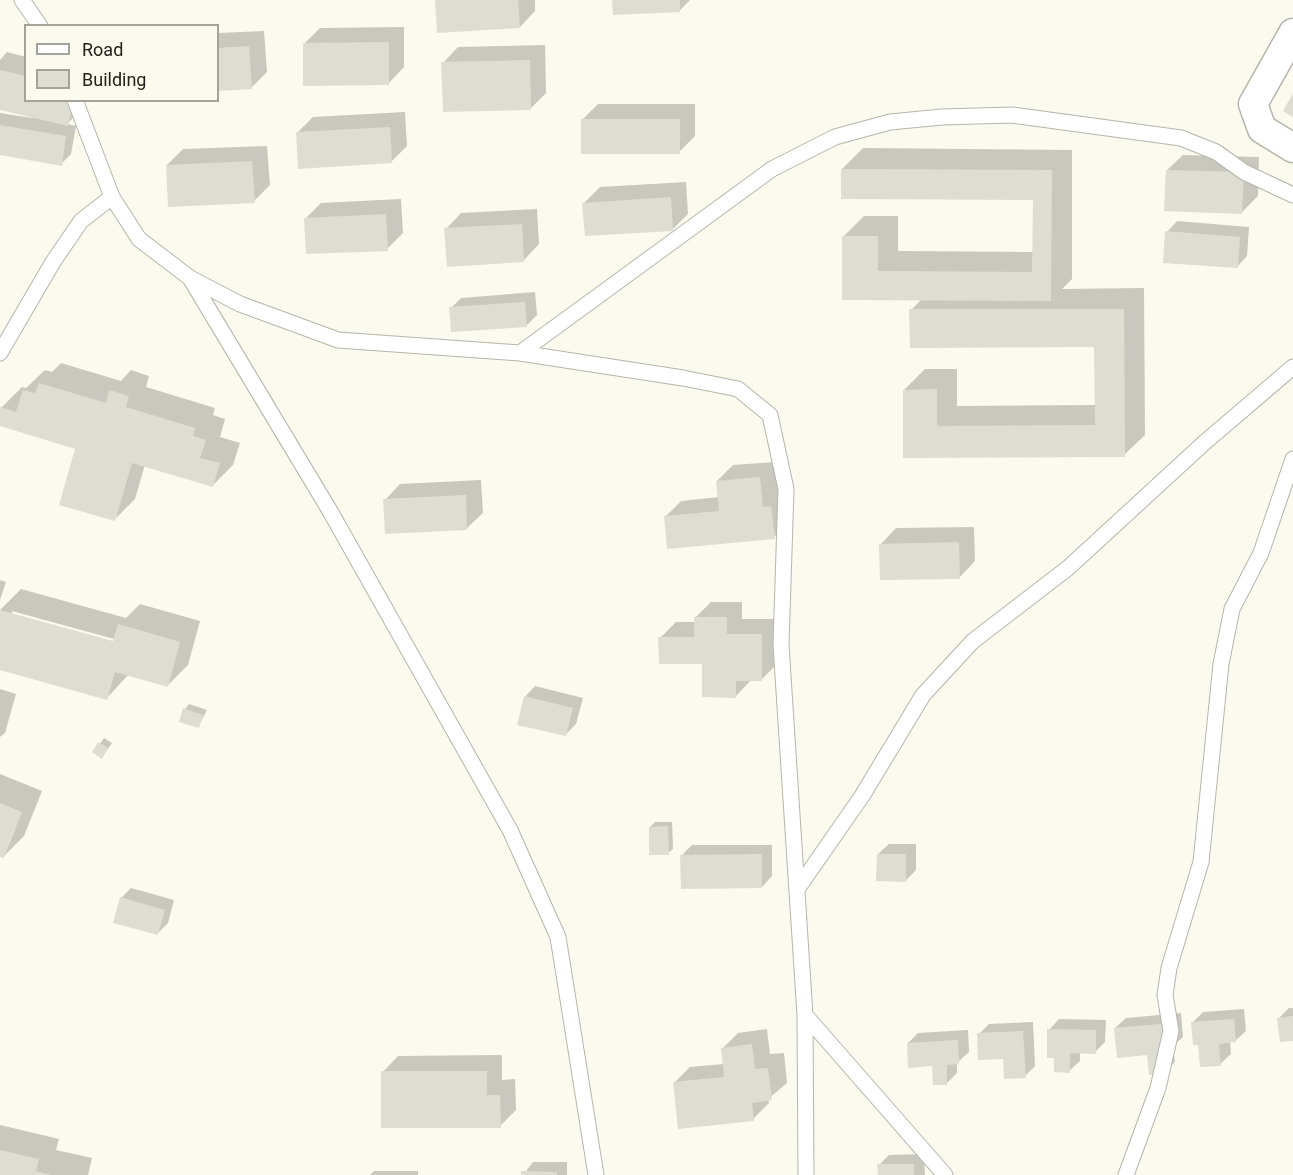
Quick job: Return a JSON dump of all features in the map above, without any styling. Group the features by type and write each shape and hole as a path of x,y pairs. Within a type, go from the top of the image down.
{"street":[{"path":"1293,33 1253,104 1262,129 1293,148"}],"lane":[{"path":"22,0 39,24"},
{"path":"76,102 112,197 139,239 190,278 240,304 338,340 520,353 683,378 738,389 770,415 786,489 781,645 805,1015 806,1175"},
{"path":"520,353 772,169 835,137 890,122 942,117 1012,115 1181,138 1216,152 1244,172 1293,195"},
{"path":"0,353 53,262 81,221 112,197"},
{"path":"190,278 330,511 510,830 558,937 596,1175"},
{"path":"798,888 862,796 923,695 973,642 1068,568 1204,443 1293,367"},
{"path":"1126,1175 1158,1088 1170,1031 1165,995 1169,968 1201,862 1221,664 1232,609 1261,553 1293,459"},
{"path":"805,1015 945,1175"}],"building":[{"path":"435,0 518,0 520,28 437,33"},
{"path":"612,0 680,0 680,12 613,15"},
{"path":"389,42 389,85 303,86 303,43"},
{"path":"249,46 252,89 219,91 219,48"},
{"path":"530,60 531,110 443,112 441,62"},
{"path":"0,70 24,76 24,102 74,102 68,126 0,110"},
{"path":"1293,93 1293,117 1283,111"},
{"path":"581,119 680,119 680,154 581,154"},
{"path":"0,125 66,136 62,166 0,155"},
{"path":"390,127 392,163 298,169 296,132"},
{"path":"252,161 255,203 168,207 166,165"},
{"path":"841,169 1052,170 1051,301 842,300 842,236 878,236 878,271 1032,272 1033,200 841,199"},
{"path":"1166,170 1244,172 1242,214 1164,211"},
{"path":"671,197 673,231 585,236 582,203"},
{"path":"386,214 388,251 306,254 304,218"},
{"path":"522,224 524,262 447,267 444,228"},
{"path":"1165,231 1240,237 1238,268 1163,263"},
{"path":"525,302 527,327 451,332 449,307"},
{"path":"909,309 1124,309 1125,457 903,458 903,390 937,389 937,426 1095,425 1094,347 910,348"},
{"path":"39,383 106,403 109,390 129,396 126,407 195,428 193,436 206,440 200,458 220,463 213,487 132,463 115,521 59,505 75,449 0,426 0,407 16,412 23,390 35,393"},
{"path":"760,477 763,507 771,506 775,539 667,549 664,516 719,511 716,481"},
{"path":"466,495 467,530 385,534 383,499"},
{"path":"959,542 960,579 880,580 879,544"},
{"path":"0,610 113,641 118,624 180,642 168,687 115,672 107,700 0,670"},
{"path":"694,617 727,617 727,634 762,634 762,681 736,681 736,698 702,697 702,664 659,664 658,637 694,637"},
{"path":"524,696 573,708 566,736 517,725"},
{"path":"183,708 203,715 199,728 179,722"},
{"path":"98,742 108,748 102,759 92,752"},
{"path":"0,803 22,812 4,858 0,857"},
{"path":"668,826 669,855 649,855 649,827"},
{"path":"762,854 762,888 681,889 680,855"},
{"path":"877,854 906,854 906,882 876,881"},
{"path":"120,897 165,910 158,935 113,923"},
{"path":"1293,1016 1293,1041 1280,1042 1277,1018"},
{"path":"1234,1019 1236,1042 1219,1044 1221,1066 1200,1067 1198,1045 1193,1045 1191,1022"},
{"path":"1171,1023 1165,1074 1149,1075 1147,1055 1117,1058 1114,1028"},
{"path":"1047,1029 1096,1030 1096,1054 1070,1053 1070,1073 1054,1072 1054,1058 1047,1058"},
{"path":"1023,1031 1026,1078 1004,1079 1003,1059 978,1060 977,1033"},
{"path":"958,1040 959,1064 947,1065 947,1085 933,1085 932,1066 908,1068 907,1043"},
{"path":"752,1044 755,1069 768,1068 772,1100 752,1103 754,1121 678,1129 673,1082 724,1077 721,1048"},
{"path":"381,1071 487,1071 487,1095 500,1095 501,1128 381,1128"},
{"path":"0,1150 39,1159 36,1171 51,1175 0,1175"},
{"path":"877,1164 914,1164 914,1175 878,1175"},
{"path":"521,1171 557,1172 557,1175 521,1175"}]}
